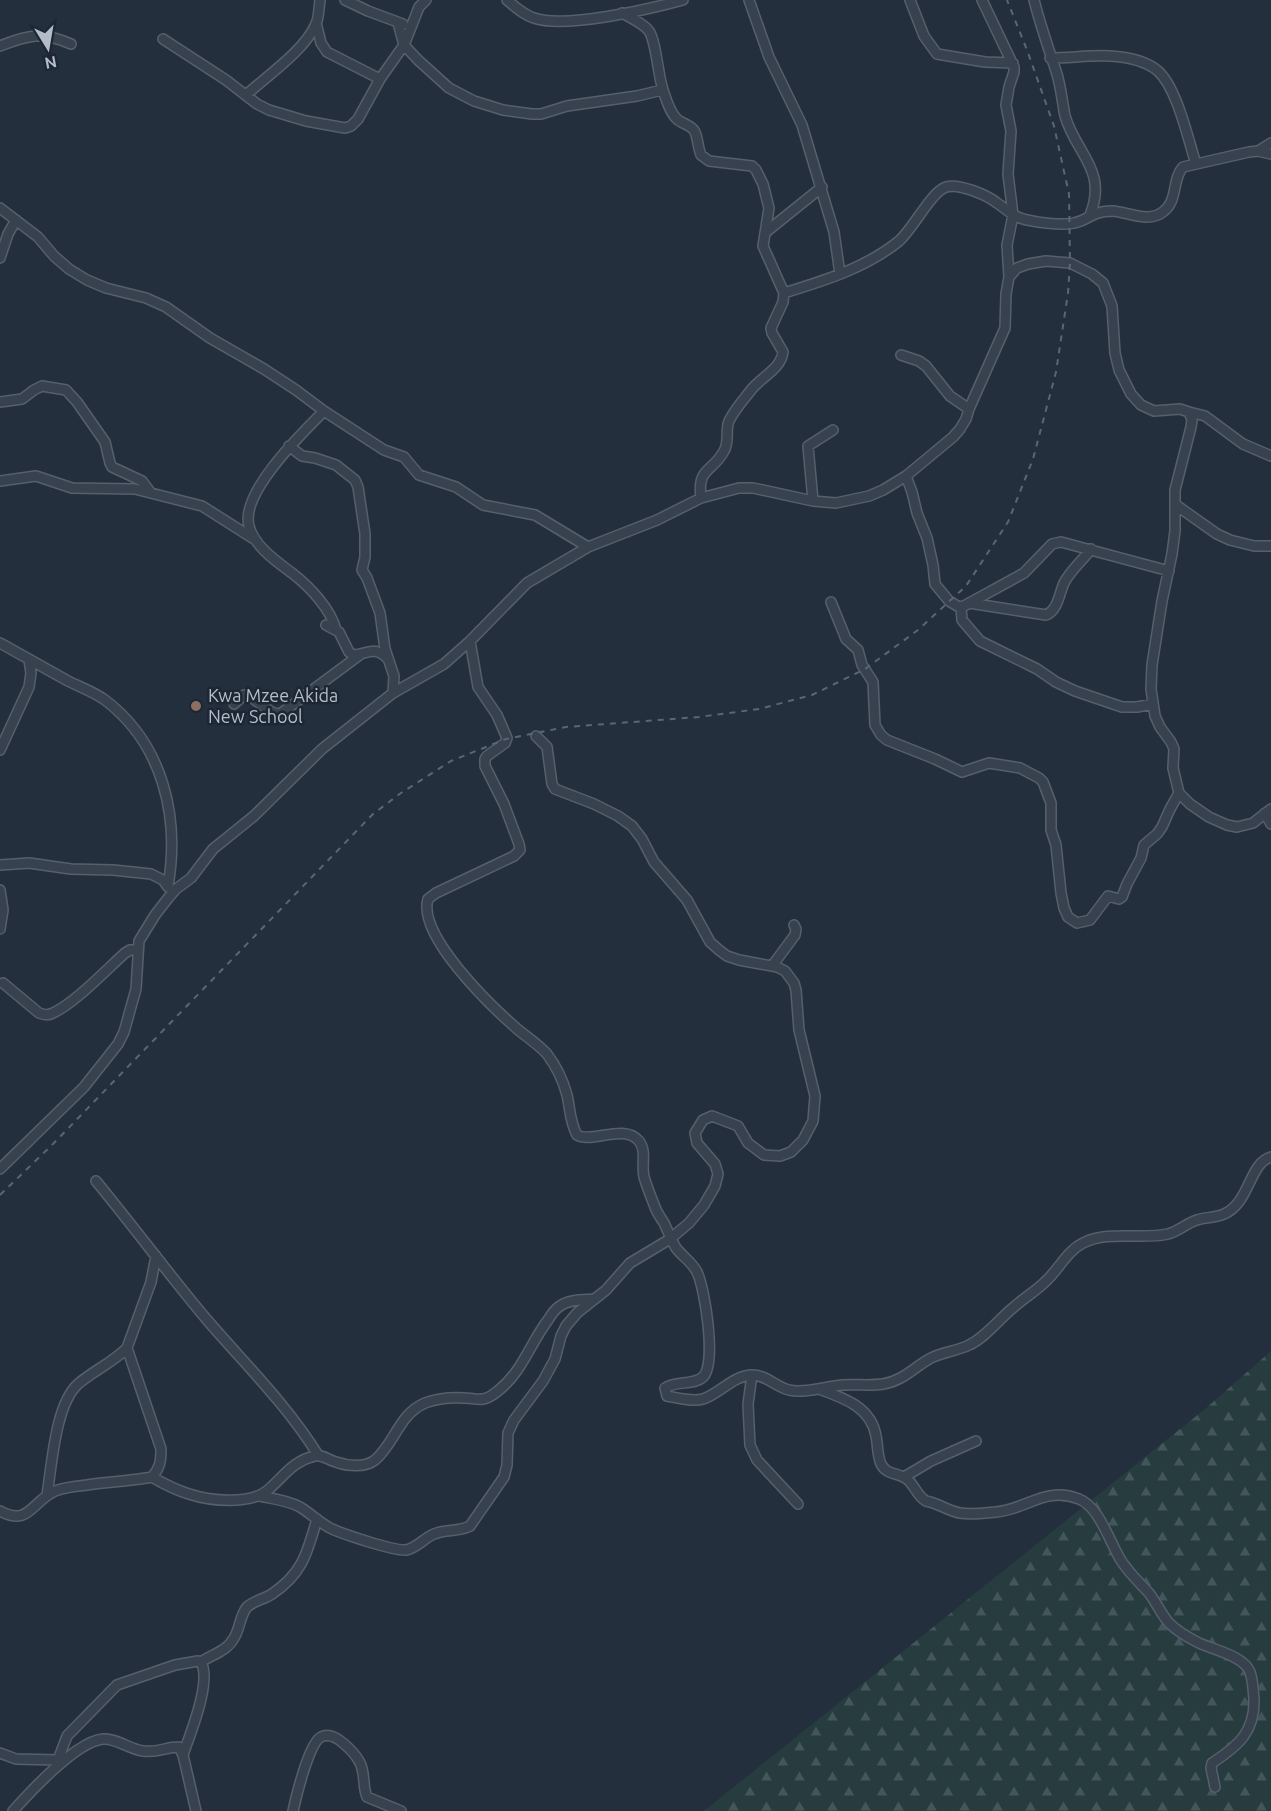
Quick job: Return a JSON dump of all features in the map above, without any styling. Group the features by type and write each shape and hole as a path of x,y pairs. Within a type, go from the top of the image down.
{"street":[{"path":"320,0 316,23 321,43 327,52 381,79"},
{"path":"345,0 410,26"},
{"path":"163,39 269,110 306,121 345,128 358,119 404,45 410,26 426,0"},
{"path":"507,0 532,18 573,21 682,0"},
{"path":"749,0 769,57 802,125 834,232 840,273"},
{"path":"910,0 924,36 937,54 985,62 1013,63"},
{"path":"0,1169 84,1087 118,1044 124,1032 136,989 138,950 143,934 176,889 191,878 213,849 254,816 322,749 393,693 444,664 527,583 588,547 657,520 701,498 739,488 753,488 813,501 836,503 855,500 883,490 906,476 960,429 1005,328 1009,277 1007,245 1013,216 1008,174 1011,130 1006,105 1014,72 1013,63 982,0"},
{"path":"1034,0 1050,58 1056,70 1067,120 1092,168 1096,200 1090,215"},
{"path":"622,13 644,26 649,32 662,90 674,116 678,121 691,127 695,133 698,149 704,159 747,165 756,170 763,184 769,208 763,246 784,294 783,303 771,328 783,352 780,363 750,390 730,419 726,449 702,476 701,498"},
{"path":"246,95 298,49 316,23"},
{"path":"398,23 404,45 449,88 474,101 503,110 541,114 567,106 662,90"},
{"path":"0,46 24,37 41,35 55,36 72,44"},
{"path":"1050,58 1088,55 1130,58 1158,72 1172,90 1196,164"},
{"path":"1258,151 1271,143"},
{"path":"784,294 862,265 900,240 914,225 927,205 947,187 977,192 996,201 1013,216 1021,219 1074,224 1099,211 1116,211 1148,217 1166,210 1173,198 1178,172 1183,167 1215,158 1258,151 1271,154"},
{"path":"766,232 822,187"},
{"path":"0,208 38,237 69,269 106,288 146,298 166,307 210,338 264,369 384,450 404,458 419,475 456,487 483,505 535,515 588,547"},
{"path":"0,258 8,234 16,220"},
{"path":"1009,277 1017,268 1046,261 1070,262 1092,274 1103,282 1112,306 1115,353 1119,370 1131,394 1141,405 1154,411 1180,409 1205,416 1243,444 1271,456"},
{"path":"901,355 926,366 950,396 969,408"},
{"path":"0,402 22,399 42,386 66,390 105,442 110,464 142,482 151,493"},
{"path":"324,411 289,446 261,483 247,515 249,527 256,540 269,555 308,586 332,616 336,630"},
{"path":"1189,412 1192,420 1191,427 1177,477 1175,531 1152,665 1153,704 1160,727 1171,742 1173,768 1179,793 1190,804 1227,825 1243,826 1253,823 1268,811 1271,824"},
{"path":"813,501 808,446 833,430"},
{"path":"289,446 302,456 336,465 355,480 358,487 365,534 365,557 362,570 380,613 383,642 394,676 393,693"},
{"path":"0,481 36,476 72,488 124,488 151,493 202,506 256,540"},
{"path":"906,476 927,538 936,584 950,601 965,605 1049,614 1054,609 1066,580 1091,549"},
{"path":"1176,505 1217,534 1230,540 1254,546 1271,546"},
{"path":"965,605 1024,573 1052,544 1061,542 1169,571"},
{"path":"831,602 846,639 858,650 862,665 873,682 875,725 881,735 887,740 962,772 989,763 1020,768 1043,782 1051,803 1050,830 1056,845 1062,901 1071,921 1077,923 1090,920 1108,896 1119,898 1123,895 1141,858 1144,845 1162,827 1179,793"},
{"path":"965,605 962,620 981,641 1036,669 1056,682 1075,691 1122,706 1137,707 1153,704"},
{"path":"326,625 341,634 349,652 353,655 377,651 388,659"},
{"path":"470,641 478,687 497,716 507,738 487,756 485,766 504,804 520,850 514,856 436,893 428,899 427,910 434,932 450,959 514,1026 546,1053 563,1082 577,1135 585,1138 609,1133 634,1137 639,1141 644,1156 644,1177 658,1214 670,1239 691,1262 700,1280 708,1317 709,1358 706,1370 702,1377 695,1381 665,1388 667,1396 702,1400 734,1381 752,1374 787,1390 887,1384 941,1353 969,1345 978,1339 1014,1306 1044,1283 1073,1248 1086,1241 1168,1234 1196,1220 1230,1211 1239,1201 1258,1164 1271,1157"},
{"path":"0,643 103,699 136,730 153,756 162,780 170,820 172,837 169,897"},
{"path":"234,704 244,695 248,695 273,713 280,714 361,654"},
{"path":"0,750 29,687 32,673 28,660"},
{"path":"259,1496 286,1501 300,1507 331,1529 390,1548 406,1550 432,1534 470,1526 504,1477 507,1465 508,1433 514,1420 543,1381 555,1359 566,1326 577,1313 596,1299 630,1263 670,1239 689,1223 715,1185 718,1174 715,1164 697,1143 695,1132 703,1120 712,1116 738,1126 748,1143 764,1155 780,1156 791,1152 802,1140 813,1121 815,1096 799,1030 796,990 791,978 772,966 727,956 710,942 687,900 654,862 632,826 594,804 555,789 552,784 547,747 536,736"},
{"path":"0,865 29,864 151,874 163,880 168,886"},
{"path":"0,890 3,910 0,929"},
{"path":"772,966 795,935 794,925"},
{"path":"2,981 39,1013 52,1014 87,987 124,953 138,950"},
{"path":"0,993 2,981"},
{"path":"96,1181 207,1320 285,1407 318,1455"},
{"path":"48,1496 60,1413 76,1386 89,1375 116,1359 127,1348 151,1282 156,1256"},
{"path":"0,1511 10,1517 19,1517 55,1491 69,1487 152,1477 190,1495 217,1499 246,1499 259,1496 268,1490 293,1466 306,1458 318,1455 345,1465 367,1464 374,1461 406,1416 417,1407 451,1397 478,1399 490,1397 508,1382 560,1305 577,1300 596,1299"},
{"path":"127,1348 161,1449 161,1463 152,1477"},
{"path":"752,1374 748,1404 750,1445 757,1460 798,1504"},
{"path":"816,1388 866,1412 876,1434 882,1465 888,1472 910,1481 923,1500 958,1513 1003,1511 1051,1494 1069,1496 1088,1504 1122,1561 1149,1593 1169,1623 1198,1643 1240,1660 1248,1667 1253,1689 1253,1720 1239,1743 1212,1763 1215,1787"},
{"path":"904,1477 931,1461 976,1441"},
{"path":"57,1763 67,1736 117,1685 175,1665 201,1662 223,1651 234,1638 245,1610 275,1592 295,1572 307,1555 316,1519"},
{"path":"183,1755 204,1680 201,1662"},
{"path":"293,1811 299,1784 315,1743 320,1737 328,1736 340,1741 360,1762 367,1797 401,1811"},
{"path":"13,1811 57,1763 94,1741 110,1739 133,1749 153,1752 177,1746 183,1755 196,1811"},
{"path":"0,1753 16,1760 57,1763"}],"green space":[{"path":"1271,1351 1271,1811 704,1811 1205,1409"}],"railway":[{"path":"0,1195 53,1144 373,814 451,761 506,739 566,727 699,717 759,709 812,695 865,669 918,630 966,586 1008,522 1033,459 1056,372 1068,293 1069,194 1054,126 1007,0"}],"place":[{"name":"Kwa Mzee Akida New School","path":"196,706"}]}
